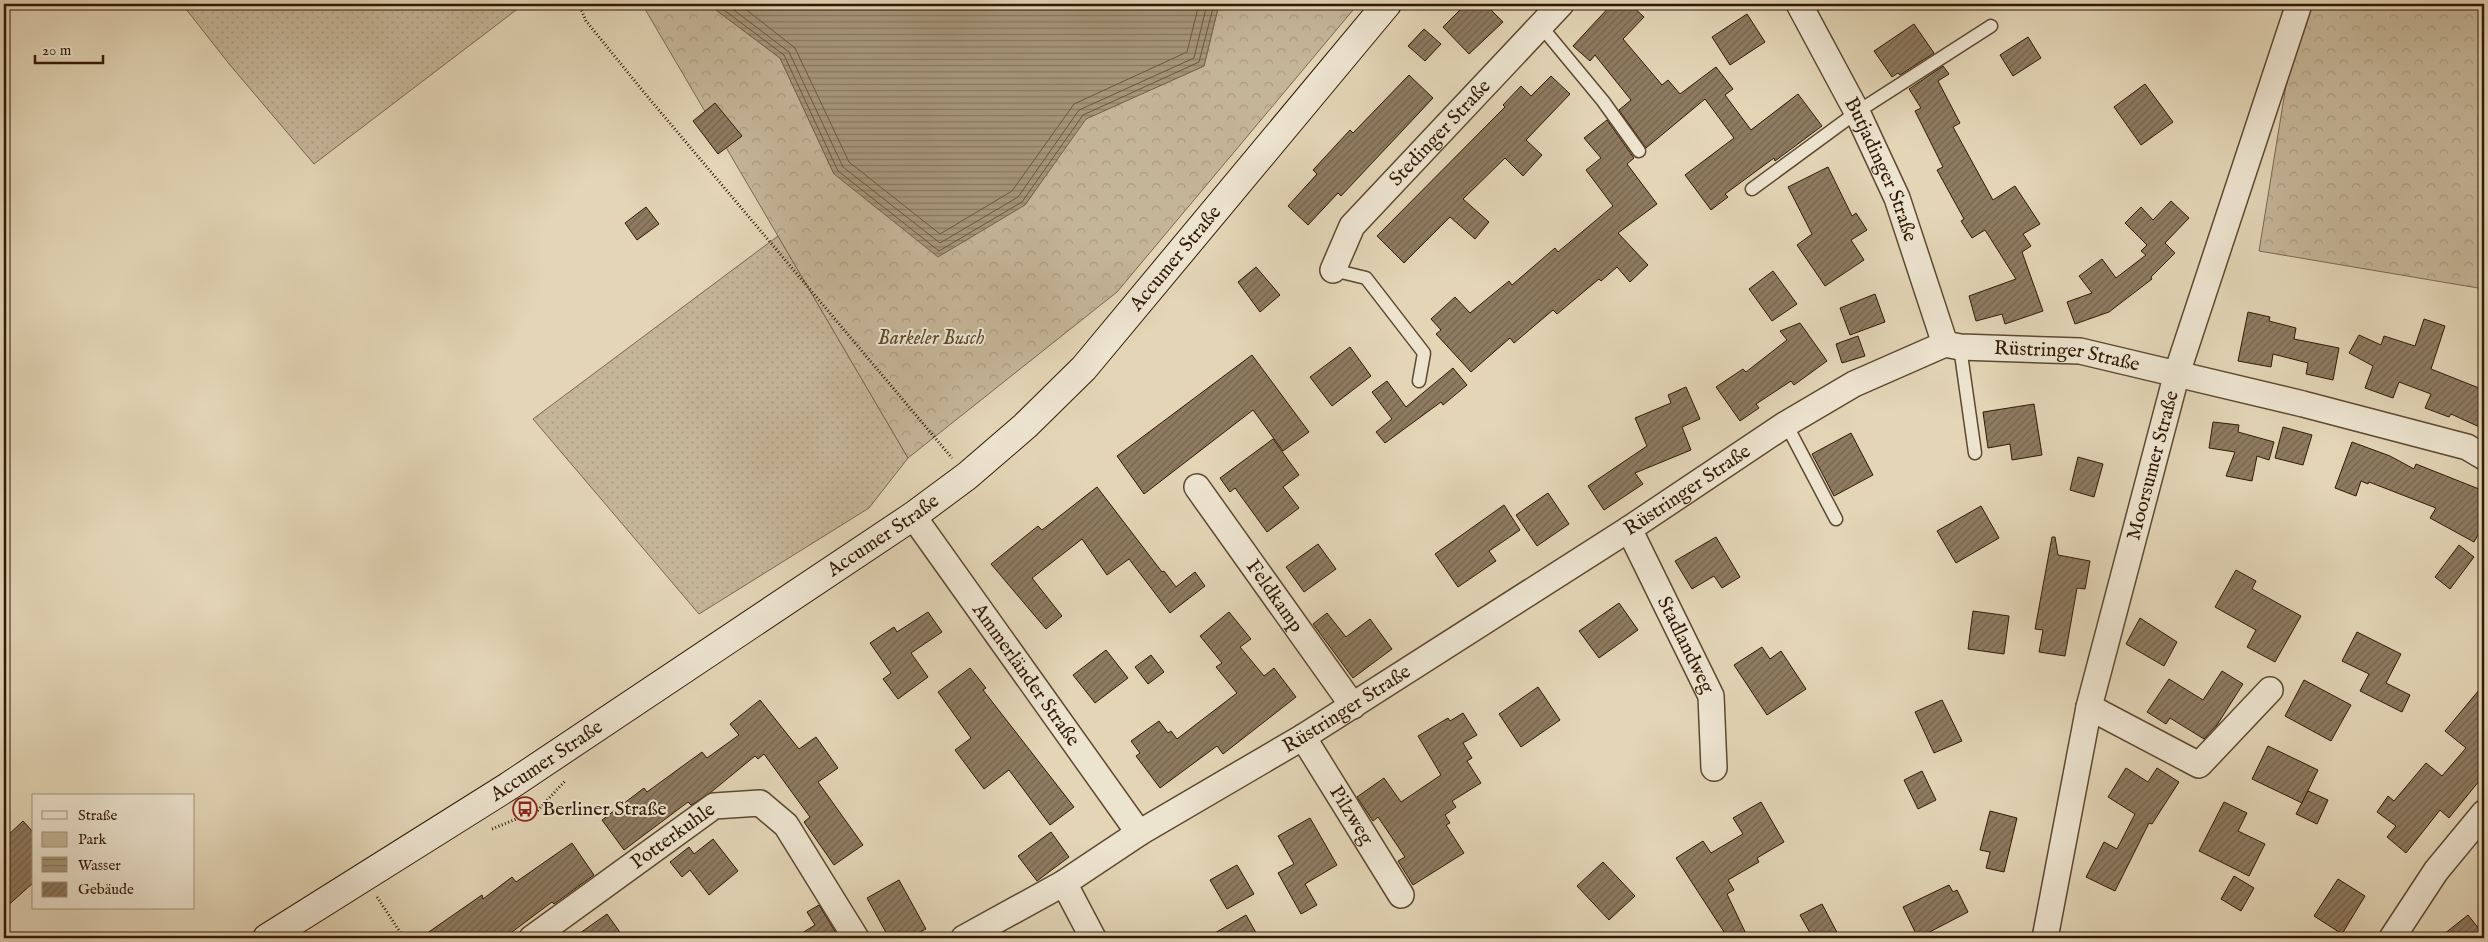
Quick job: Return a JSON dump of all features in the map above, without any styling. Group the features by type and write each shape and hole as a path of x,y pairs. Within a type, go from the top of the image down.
{"street":[{"name":"Accumer Straße","path":"266,938 509,786 913,516 967,476 1025,426 1084,368 1387,4"},
{"name":"Stedinger Straße","path":"1332,270 1352,226 1561,4"},
{"name":"Butjadinger Straße","path":"1799,4 1858,112 1897,198 1952,346"},
{"name":"Moorsumer Straße","path":"2045,938 2089,708 2178,373 2299,4"},
{"name":"Rüstringer Straße","path":"964,938 1064,883 1139,833 1353,706 1786,424 1854,384 1952,346 2080,351 2178,373 2467,447 2484,457"},
{"name":"Feldkamp","path":"1198,487 1353,706"},
{"name":"Ammerländer Straße","path":"913,516 1139,833"},
{"name":"Stadlandweg","path":"1628,528 1711,696 1714,768"},
{"path":"2089,708 2199,765 2270,690"},
{"name":"Pilzweg","path":"1303,737 1401,894"},
{"name":"Potterkuhle","path":"532,938 714,806 760,804 786,825 856,938"},
{"path":"2392,938 2436,871 2484,813"},
{"path":"1064,883 1093,938"}],"lane":[{"path":"1540,25 1603,101 1639,151"},
{"path":"1752,189 1858,112 1991,26"},
{"path":"1332,270 1366,278 1424,353 1419,381"},
{"path":"1952,346 1975,453"},
{"path":"1786,424 1836,519"}],"path":[{"path":"578,4 586,21 647,96 967,476"},
{"path":"375,894 404,938"}],"green space":[{"path":"182,4 524,4 314,164 230,65"},
{"name":"Barkeler Busch","path":"642,4 708,4 780,58 834,174 1025,205 1085,119 1204,66 1219,4 1358,4 1117,292 908,458"},
{"path":"2309,4 2484,4 2484,289 2259,251 2289,67"},
{"path":"778,236 908,458 869,508 699,614 533,419"}],"water":[{"path":"708,4 1219,4 1204,66 1086,119 1025,205 938,257 834,174 780,58"}],"building":[{"path":"1466,4 1485,4 1503,22 1469,54 1443,27"},
{"path":"1612,4 1630,4 1644,17 1623,39 1662,85 1668,80 1680,94 1716,67 1733,89 1725,95 1751,130 1798,94 1822,126 1775,161 1774,158 1725,194 1728,197 1711,210 1685,175 1734,138 1705,99 1646,148 1619,110 1631,100 1595,55 1590,61 1573,46"},
{"path":"1747,14 1765,42 1730,65 1712,37"},
{"path":"1914,24 1934,53 1900,75 1898,73 1892,77 1874,51"},
{"path":"1424,29 1441,44 1425,61 1408,46"},
{"path":"2028,37 2041,58 2013,76 2000,55"},
{"path":"1943,66 1949,74 1938,81 1960,123 1953,127 1993,200 2015,186 2040,224 2023,234 2031,246 2022,252 2043,311 2005,324 2002,314 1976,321 1969,296 2016,279 1985,230 1972,238 1961,221 1964,219 1937,170 1943,167 1915,111 1921,108 1909,89"},
{"path":"1409,75 1433,98 1341,196 1338,193 1308,225 1288,206 1317,174 1313,170 1350,130 1353,133"},
{"path":"1551,76 1570,94 1526,140 1542,155 1523,176 1505,158 1463,199 1489,222 1475,239 1450,217 1404,263 1377,236 1505,107 1503,105 1521,86 1531,96"},
{"path":"2145,84 2173,122 2141,145 2114,107"},
{"path":"715,103 742,136 718,154 693,121"},
{"path":"1607,120 1634,158 1627,164 1657,204 1618,233 1648,265 1630,282 1617,267 1601,281 1599,279 1557,314 1553,310 1514,343 1510,338 1471,372 1436,334 1441,330 1431,319 1455,297 1470,313 1509,281 1512,285 1555,248 1558,252 1613,206 1586,170 1601,158 1584,138"},
{"path":"1828,167 1852,216 1856,213 1867,230 1851,240 1864,260 1825,286 1797,245 1812,234 1788,187"},
{"path":"2171,201 2189,218 2165,243 2175,253 2151,277 2152,279 2109,312 2075,324 2067,302 2092,293 2079,276 2102,259 2116,278 2146,255 2141,251 2147,245 2125,223 2141,207 2153,220"},
{"path":"646,207 659,224 637,240 625,223"},
{"path":"1256,267 1280,295 1260,312 1238,282"},
{"path":"1773,271 1797,304 1772,321 1749,289"},
{"path":"1875,294 1885,322 1850,335 1840,308"},
{"path":"2248,312 2270,317 2269,321 2296,328 2294,339 2339,348 2333,380 2306,374 2308,363 2273,354 2271,367 2238,361"},
{"path":"2424,319 2445,326 2431,369 2484,390 2484,429 2451,414 2449,417 2425,408 2431,394 2399,382 2393,398 2365,388 2373,366 2349,353 2359,335 2381,345 2384,336 2415,346"},
{"path":"1800,323 1827,361 1794,385 1791,381 1756,404 1759,408 1740,421 1716,387 1743,369 1746,372 1787,340 1780,331"},
{"path":"1858,336 1865,356 1842,363 1836,344"},
{"path":"1350,347 1371,376 1332,406 1310,377"},
{"path":"1252,355 1309,432 1283,451 1253,410 1144,494 1117,456"},
{"path":"1453,368 1467,385 1443,405 1441,402 1385,443 1376,432 1392,419 1372,392 1387,381 1406,407"},
{"path":"1686,387 1700,419 1682,427 1691,450 1635,473 1643,484 1604,510 1588,486 1647,446 1635,418 1671,403 1668,395"},
{"path":"2034,404 2042,455 2012,460 2010,444 1988,448 1983,412"},
{"path":"2213,422 2239,425 2238,432 2274,442 2269,460 2257,456 2252,481 2226,476 2235,452 2209,448"},
{"path":"2283,427 2312,435 2303,465 2275,458"},
{"path":"1851,433 1873,475 1834,496 1812,454"},
{"path":"1273,439 1299,475 1283,487 1299,508 1267,532 1235,488 1230,492 1220,478"},
{"path":"2352,442 2390,456 2414,469 2416,464 2484,491 2484,524 2474,542 2430,518 2436,508 2369,482 2368,484 2361,481 2356,496 2335,488"},
{"path":"2078,457 2103,464 2094,497 2070,490"},
{"path":"1097,487 1162,572 1164,571 1176,587 1195,572 1205,586 1170,613 1129,559 1107,575 1082,539 1032,578 1062,616 1046,629 991,564 1038,526 1042,530"},
{"path":"1548,493 1569,524 1537,546 1516,515"},
{"path":"1504,505 1520,530 1489,551 1496,561 1458,587 1435,554"},
{"path":"1981,506 1999,538 1956,563 1937,531"},
{"path":"1716,537 1740,577 1722,588 1714,576 1692,589 1675,561"},
{"path":"2052,537 2055,537 2058,555 2090,561 2085,589 2077,588 2065,656 2039,652 2043,630 2035,629"},
{"path":"1318,544 1336,569 1304,592 1286,567"},
{"path":"2459,545 2474,557 2450,589 2435,577"},
{"path":"2236,570 2256,581 2252,589 2301,616 2275,662 2247,647 2256,630 2215,607"},
{"path":"1619,603 1638,630 1599,658 1579,631"},
{"path":"1973,611 2009,616 2004,654 1968,649"},
{"path":"928,612 942,632 911,653 928,677 898,699 883,679 891,673 870,643 894,627 897,632"},
{"path":"1229,612 1251,639 1240,647 1264,676 1274,668 1296,697 1223,754 1217,746 1160,788 1136,756 1140,753 1131,741 1159,721 1168,733 1171,731 1177,739 1237,693 1216,667 1222,663 1200,636"},
{"path":"1327,613 1346,637 1370,619 1392,649 1353,678 1313,624"},
{"path":"2140,618 2177,642 2164,666 2126,644"},
{"path":"2357,632 2401,654 2386,683 2410,695 2402,712 2360,691 2369,674 2342,661"},
{"path":"1762,647 1770,659 1781,651 1806,689 1767,715 1734,665"},
{"path":"1106,650 1128,678 1095,703 1073,675"},
{"path":"1151,655 1164,672 1148,684 1135,667"},
{"path":"970,668 986,688 983,690 1074,807 1050,825 1009,770 984,789 955,750 971,738 938,692"},
{"path":"2222,671 2243,684 2217,725 2204,739 2170,718 2166,724 2147,712 2169,679 2203,700"},
{"path":"2304,680 2351,705 2331,741 2285,716"},
{"path":"2484,684 2484,775 2449,818 2440,810 2406,853 2387,837 2396,826 2377,812 2388,796 2394,801 2426,763 2442,776 2466,748 2445,731"},
{"path":"1538,687 1560,720 1521,747 1499,714"},
{"path":"760,700 799,749 816,737 838,768 818,782 863,845 834,865 804,822 810,817 764,754 758,759 755,756 710,793 691,805 688,802 624,850 602,820 644,788 647,792 702,752 707,758 739,735 730,724"},
{"path":"1942,700 1962,741 1934,753 1915,712"},
{"path":"1463,713 1477,735 1463,743 1472,758 1467,761 1481,783 1452,801 1456,807 1445,815 1450,823 1446,825 1464,853 1413,885 1398,861 1405,857 1378,817 1373,821 1357,797 1384,778 1401,802 1441,775 1418,736 1448,718 1450,721"},
{"path":"2268,746 2318,770 2302,803 2252,779"},
{"path":"2126,768 2148,782 2157,768 2179,782 2152,824 2149,823 2115,891 2086,877 2104,842 2117,849 2135,814 2108,797"},
{"path":"1922,771 1936,800 1918,809 1904,780"},
{"path":"2308,791 2328,800 2317,824 2296,814"},
{"path":"1761,802 1784,842 1757,858 1759,862 1728,880 1734,890 1727,894 1748,938 1728,938 1676,858 1703,841 1711,853 1743,834 1733,818"},
{"path":"2224,802 2247,813 2238,831 2265,844 2249,876 2199,851"},
{"path":"1990,811 2017,818 2004,872 1986,868 1990,852 1980,850"},
{"path":"1310,818 1337,865 1305,884 1317,905 1301,914 1278,873 1294,864 1278,836"},
{"path":"23,821 32,831 32,884 4,909 4,839"},
{"path":"1051,832 1069,857 1037,881 1018,856"},
{"path":"713,839 738,871 709,895 690,870 682,877 670,862 689,847 694,854"},
{"path":"572,843 594,875 554,904 552,902 504,938 420,938 482,895 483,899 512,877 516,882"},
{"path":"1603,862 1635,896 1609,920 1577,886"},
{"path":"1237,865 1254,894 1227,909 1210,880"},
{"path":"2234,876 2254,888 2241,911 2221,899"},
{"path":"2338,879 2365,896 2342,934 2314,916"},
{"path":"899,880 926,929 908,938 889,938 867,898"},
{"path":"1949,885 1953,892 1957,890 1968,912 1918,938 1903,907"},
{"path":"1822,904 1840,938 1813,938 1800,915"},
{"path":"819,905 839,938 794,938 815,925 807,912"},
{"path":"607,914 624,938 573,938"},
{"path":"1246,915 1259,938 1206,938"},
{"path":"2468,915 2484,935 2484,938 2439,938"}],"place":[{"name":"Berliner Straße","path":"525,809"}]}
